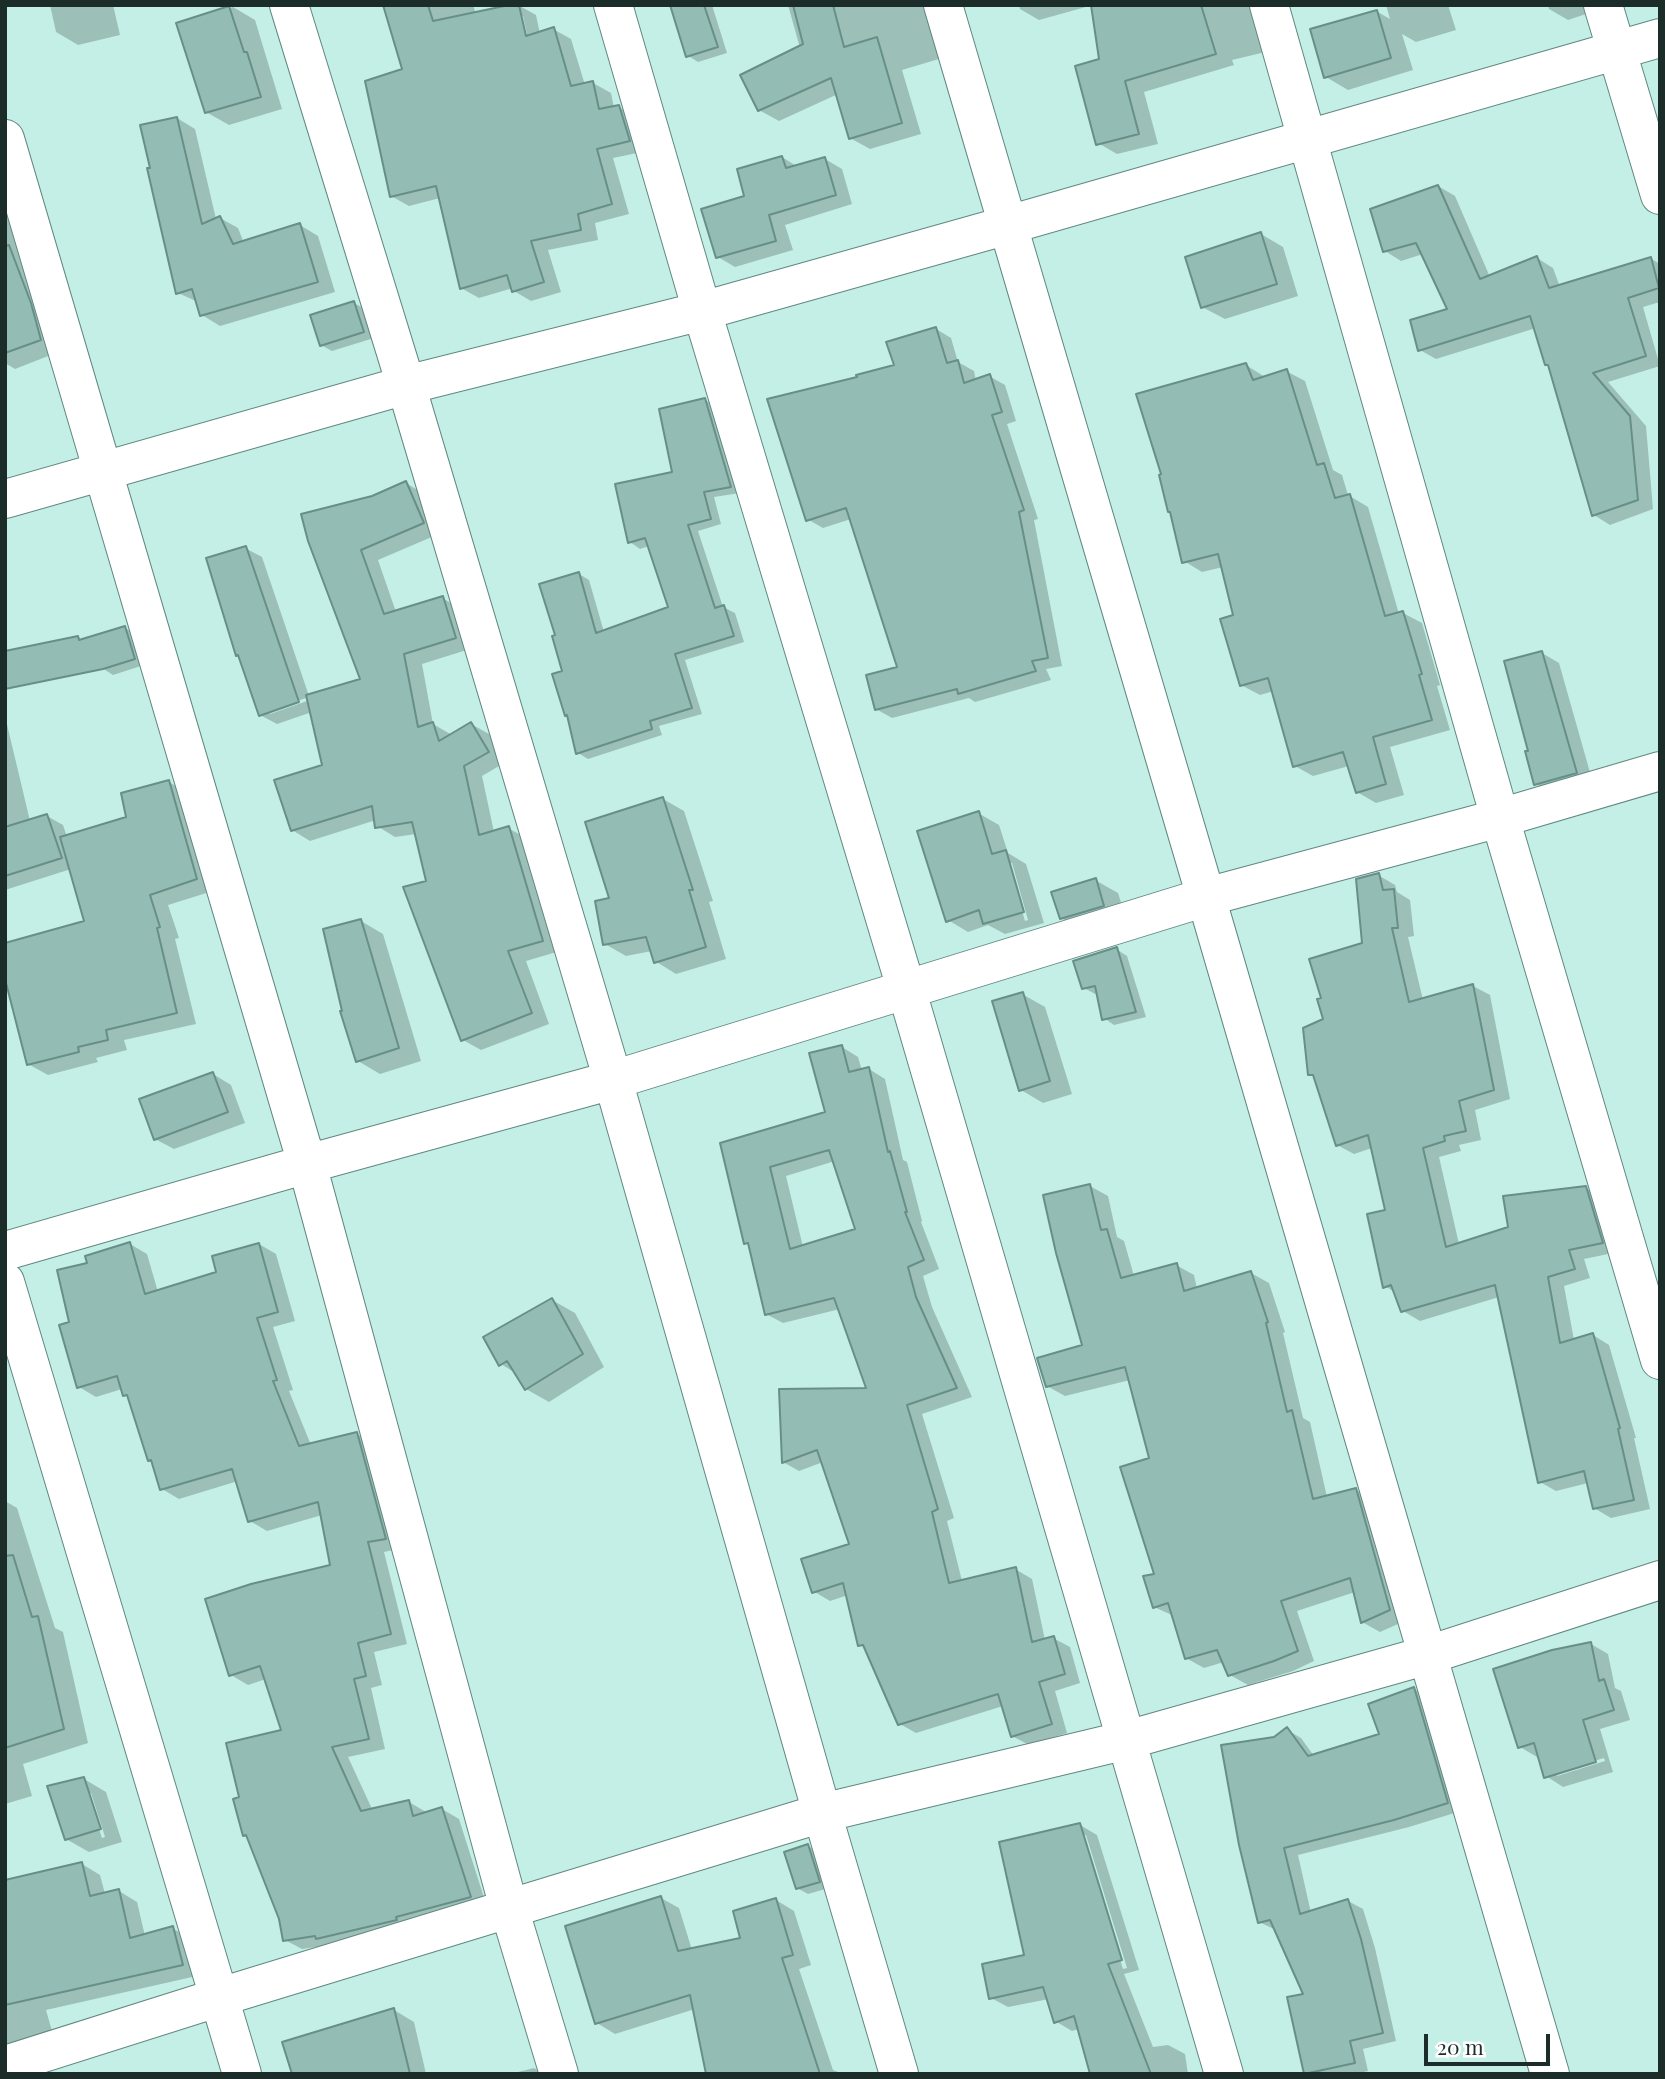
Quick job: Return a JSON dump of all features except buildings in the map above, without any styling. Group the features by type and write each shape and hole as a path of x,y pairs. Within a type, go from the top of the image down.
{"street":[{"path":"289,5 406,385 613,1080 822,1813 900,2074"},
{"path":"613,5 702,311 906,988 1224,2074"},
{"path":"943,5 1550,2074"},
{"path":"1269,5 1500,818 1660,1360"},
{"path":"1603,5 1660,195"},
{"path":"5,499 406,385 702,311 1660,38"},
{"path":"5,139 307,1164 509,1908 559,2074"},
{"path":"5,1251 613,1080 1206,897 1500,818 1660,771"},
{"path":"5,1282 242,2074"},
{"path":"5,2065 822,1813 1127,1740 1428,1655 1660,1580"}]}
